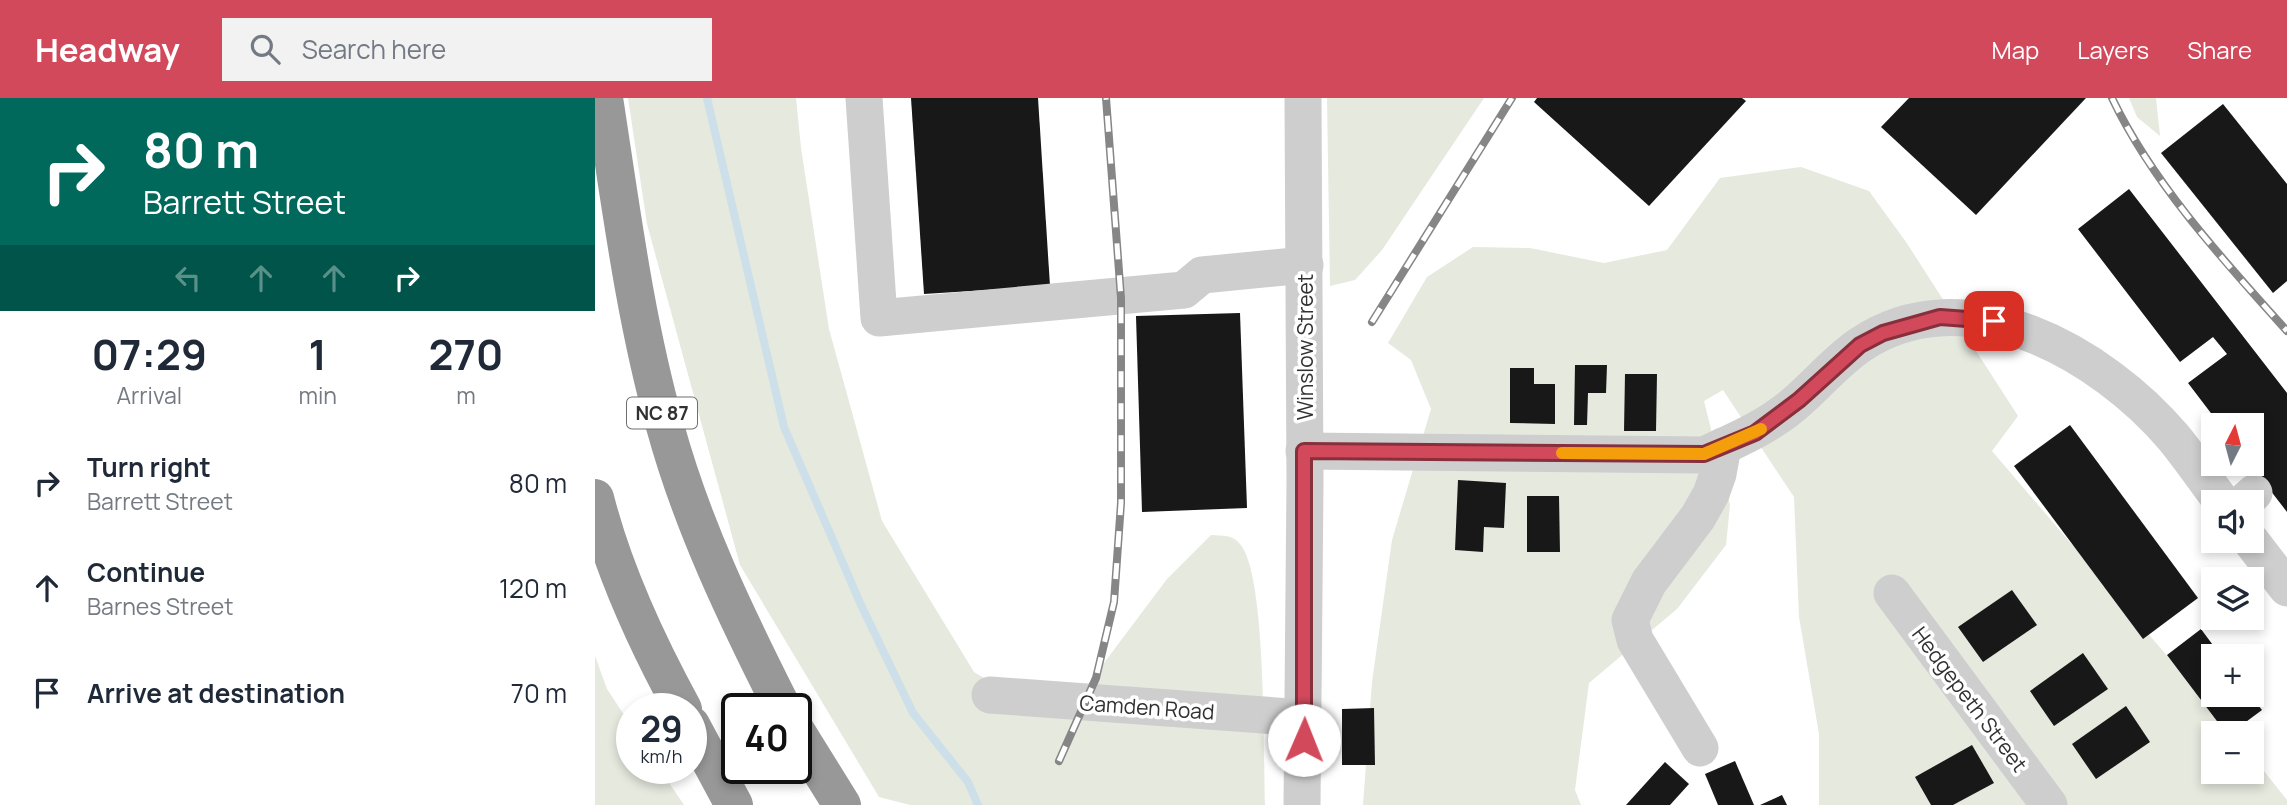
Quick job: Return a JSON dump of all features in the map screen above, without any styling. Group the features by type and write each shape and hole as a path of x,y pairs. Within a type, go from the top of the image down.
{"highway":[{"name":"NC 87","path":"604,98 631,272 665,426 696,521 741,626 775,693"},
{"path":"595,498 633,601 661,669 674,693"},
{"path":"707,755 734,805"},
{"path":"812,757 842,805"}],"street":[{"path":"863,98 879,317 1184,290 1202,275 1305,265"},
{"name":"Winslow Street","path":"1302,805 1305,265 1303,98"},
{"path":"1304,451 1704,454 1739,440 1799,400 1860,345 1883,333 1940,317 1966,317 2011,325 2083,362 2141,405 2190,434 2233,490"},
{"path":"1700,748 1635,640 1630,620 1649,582 1698,517 1718,474 1739,440"},
{"path":"2263,553 2283,574"},
{"name":"Hedgepeth Street","path":"1892,593 2049,805"},
{"name":"Camden Road","path":"990,695 1304,718"}],"shaded area":[{"path":"628,98 796,98 801,148 829,329 882,521 974,672 1050,718 1065,715 1167,579 1211,535 1230,537 1240,544 1249,562 1259,627 1265,805 910,805 879,797 740,565 647,224"},
{"path":"1327,98 1484,98 1382,250 1355,280 1330,286"},
{"path":"2129,98 2156,98 2160,136 2137,117"},
{"path":"1801,167 1869,191 1906,242 2018,416 1992,451 2201,696 2201,707 2211,707 2223,721 2201,721 2201,784 2264,784 2264,771 2287,800 2287,805 1819,805 1819,734 1799,617 1794,497 1723,390 1704,401 1730,505 1726,545 1677,609 1589,683 1575,790 1581,805 1363,805 1372,682 1392,540 1431,409 1411,360 1388,343 1427,277 1473,247 1530,248 1604,263 1667,250 1720,178"},
{"path":"595,656 607,689 616,703 616,784 670,784 684,805 595,805"}],"building":[{"path":"911,98 1038,98 1050,286 924,294"},
{"path":"1537,98 1742,98 1746,101 1649,206 1534,102"},
{"path":"1909,98 2086,98 1976,215 1881,127"},
{"path":"2223,104 2287,184 2287,281 2273,293 2161,153"},
{"path":"2129,189 2287,393 2287,512 2259,476 2265,476 2265,413 2211,413 2188,383 2227,354 2213,337 2180,362 2078,229"},
{"path":"1240,313 1247,508 1142,512 1136,316"},
{"path":"1575,365 1607,365 1606,393 1588,393 1587,425 1574,425"},
{"path":"1510,368 1534,368 1534,384 1555,384 1555,424 1510,423"},
{"path":"1625,374 1657,374 1656,431 1624,431"},
{"path":"2070,425 2198,598 2143,639 2014,466"},
{"path":"1458,480 1506,483 1504,528 1484,527 1483,552 1455,550"},
{"path":"1527,496 1559,496 1560,552 1527,552"},
{"path":"2012,590 2037,625 1983,662 1958,627"},
{"path":"2201,629 2212,644 2201,644 2201,700 2167,655"},
{"path":"2083,653 2108,689 2054,726 2030,691"},
{"path":"2126,706 2150,742 2096,779 2072,744"},
{"path":"2206,707 2260,707 2262,710 2247,721 2217,721"},
{"path":"1374,708 1375,765 1342,765 1342,709"},
{"path":"1972,745 1994,783 1953,805 1931,805 1915,777"},
{"path":"1735,761 1754,805 1718,805 1705,774"},
{"path":"1665,762 1689,784 1670,805 1626,805"},
{"path":"1782,795 1787,805 1760,805"}],"waterway":[{"path":"707,98 784,427 861,605 913,713 968,782 978,805"}],"railway":[{"path":"1059,761 1096,678 1114,602 1121,503 1121,298 1106,98"},
{"path":"1372,322 1512,98"},
{"path":"2112,98 2129,130 2169,191 2215,249 2287,331"}],"slow traffic":[{"path":"1562,453 1704,454 1761,429"}],"route":[{"path":"1304,740 1304,451 1704,454 1755,433 1799,400 1860,345 1883,333 1940,317 1994,321"}]}
